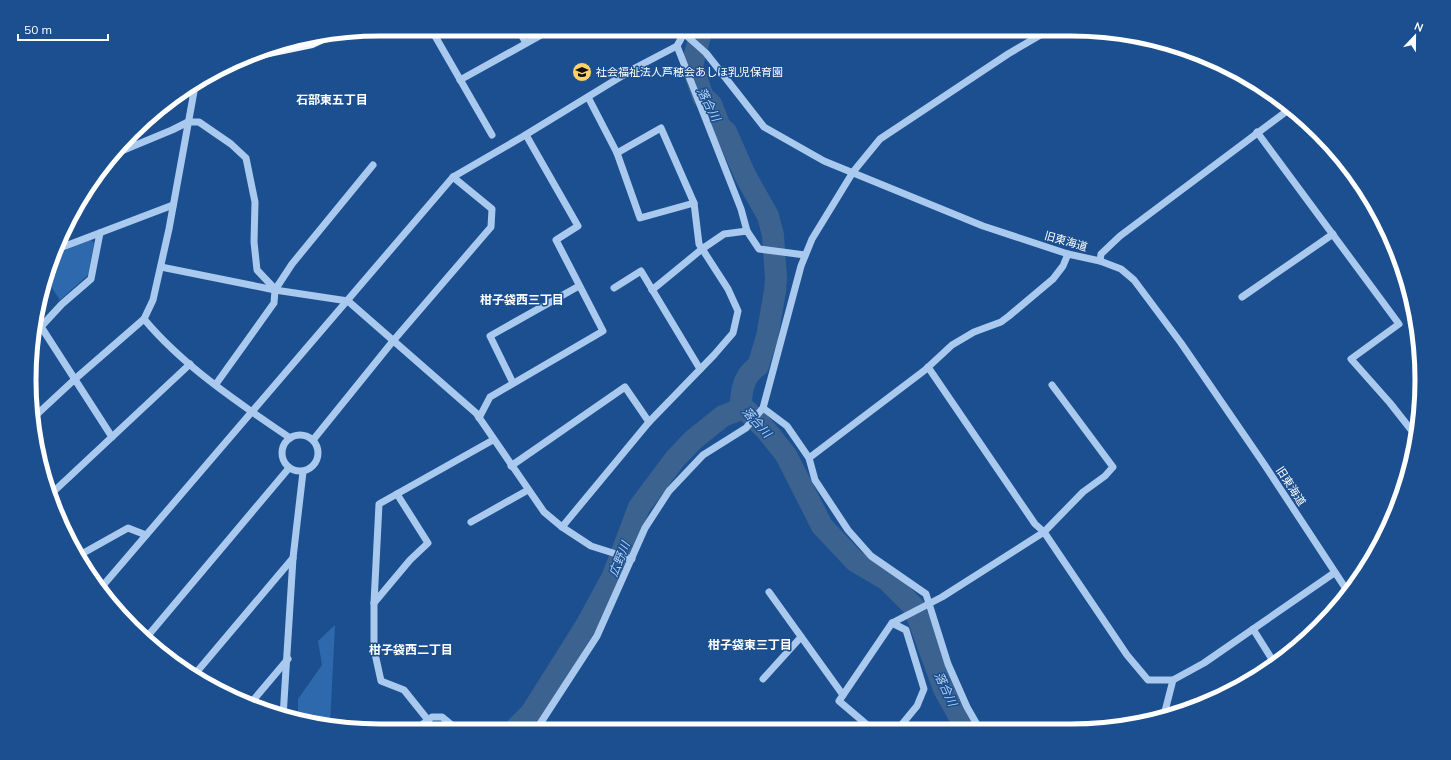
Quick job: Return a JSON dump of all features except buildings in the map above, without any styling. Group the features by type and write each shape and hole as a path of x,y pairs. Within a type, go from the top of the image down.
{"street":[{"path":"435,36 492,135"},
{"path":"522,36 526,44"},
{"path":"460,80 540,36"},
{"path":"104,585 453,177 526,135 635,68 677,46 683,36"},
{"name":"旧東海道","path":"686,36 706,53 764,127 824,161 853,172 854,175 983,226 1068,254 1100,261 1121,269 1134,280 1264,464 1345,588"},
{"path":"540,724 597,636 645,528 670,491 703,455 746,428 763,408 805,255 812,239 853,172 880,139 1008,54 1039,36"},
{"path":"677,46 741,209 747,231 759,249 805,255"},
{"path":"38,413 74,379 144,319 153,300 161,267 194,91"},
{"path":"588,97 617,153 640,218 694,202"},
{"path":"1100,261 1102,254 1120,236 1286,112"},
{"path":"124,150 188,122 199,122 231,144 246,158 255,202 254,242 257,270 276,290"},
{"path":"562,527 649,422 733,333 738,311 728,289 699,244 694,202 661,128 617,153"},
{"path":"1257,132 1399,324 1351,359 1390,403 1411,430"},
{"path":"479,418 490,397 603,331 556,240 578,226 526,135"},
{"path":"216,384 274,303 276,290 292,264 373,165"},
{"path":"313,440 393,341 491,227 492,209 453,177"},
{"path":"62,247 173,205"},
{"path":"652,290 702,249 724,234 747,231"},
{"path":"41,325 62,304 91,279 100,233"},
{"path":"1242,297 1333,234"},
{"path":"809,458 928,367 952,345 974,332 1001,322 1009,316 1053,279 1063,266 1068,254"},
{"path":"161,267 276,290 348,300 476,413 493,440 544,512 562,527 590,546 632,559"},
{"path":"614,288 641,271 700,369"},
{"path":"513,383 490,336 579,286"},
{"path":"144,319 154,332 190,364 252,412 290,438"},
{"path":"40,329 112,437"},
{"path":"54,491 190,364"},
{"path":"928,367 1036,524 1044,532 1127,655 1148,680 1173,680 1204,663 1334,573"},
{"path":"866,724 839,702 892,623 929,602 942,597 1044,532 1083,492 1105,476 1113,467 1052,385"},
{"path":"511,466 625,387 649,422"},
{"path":"763,408 787,426 809,458 815,480 848,530 871,556 926,594 948,664 967,707 977,724"},
{"path":"302,435 313,440 317,445 318,456 313,466 303,472 289,468 285,463 282,452 283,447 290,438 302,435"},
{"path":"428,720 404,690 381,681 374,649 374,603 379,504 493,440"},
{"path":"149,635 289,468"},
{"path":"284,710 294,558 303,472"},
{"path":"471,522 528,490"},
{"path":"374,603 410,560 428,543 397,494"},
{"path":"83,553 128,528 146,535"},
{"path":"198,672 294,558"},
{"path":"768,592 843,695"},
{"path":"892,623 906,630 924,689 917,706 902,724"},
{"path":"1253,630 1272,659"},
{"path":"763,679 801,637"},
{"path":"253,700 288,659"},
{"path":"1165,711 1173,680"},
{"path":"423,724 432,716 442,717 451,724"}],"shaded area":[{"path":"90,239 94,243 88,275 60,300 50,285 60,253"},
{"path":"335,625 330,720 298,714 298,699 322,665 318,641"}],"waterway":[{"name":"広野川","path":"700,36 692,65 703,97 711,104 720,127 726,132 745,175 768,216 773,235 776,278 767,337 758,366 750,373 745,383 741,405 766,430 786,455 822,526 855,561 887,580 914,607 944,689 964,724"},
{"name":"広野川","path":"520,724 531,713 587,624 613,576 639,507 675,459 693,440 723,416 736,411 741,405"}],"place":[{"name":"社会福祉法人芦穂会あしほ乳児保育園","path":"582,72"}],"district":[{"name":"石部東五丁目","path":"332,99"},
{"name":"柑子袋西三丁目","path":"522,299"},
{"name":"柑子袋東三丁目","path":"750,644"},
{"name":"柑子袋西二丁目","path":"411,649"}],"water label":[{"name":"落合川","path":"709,104"},
{"name":"落合川","path":"757,422"},
{"name":"落合川","path":"946,689"}]}
